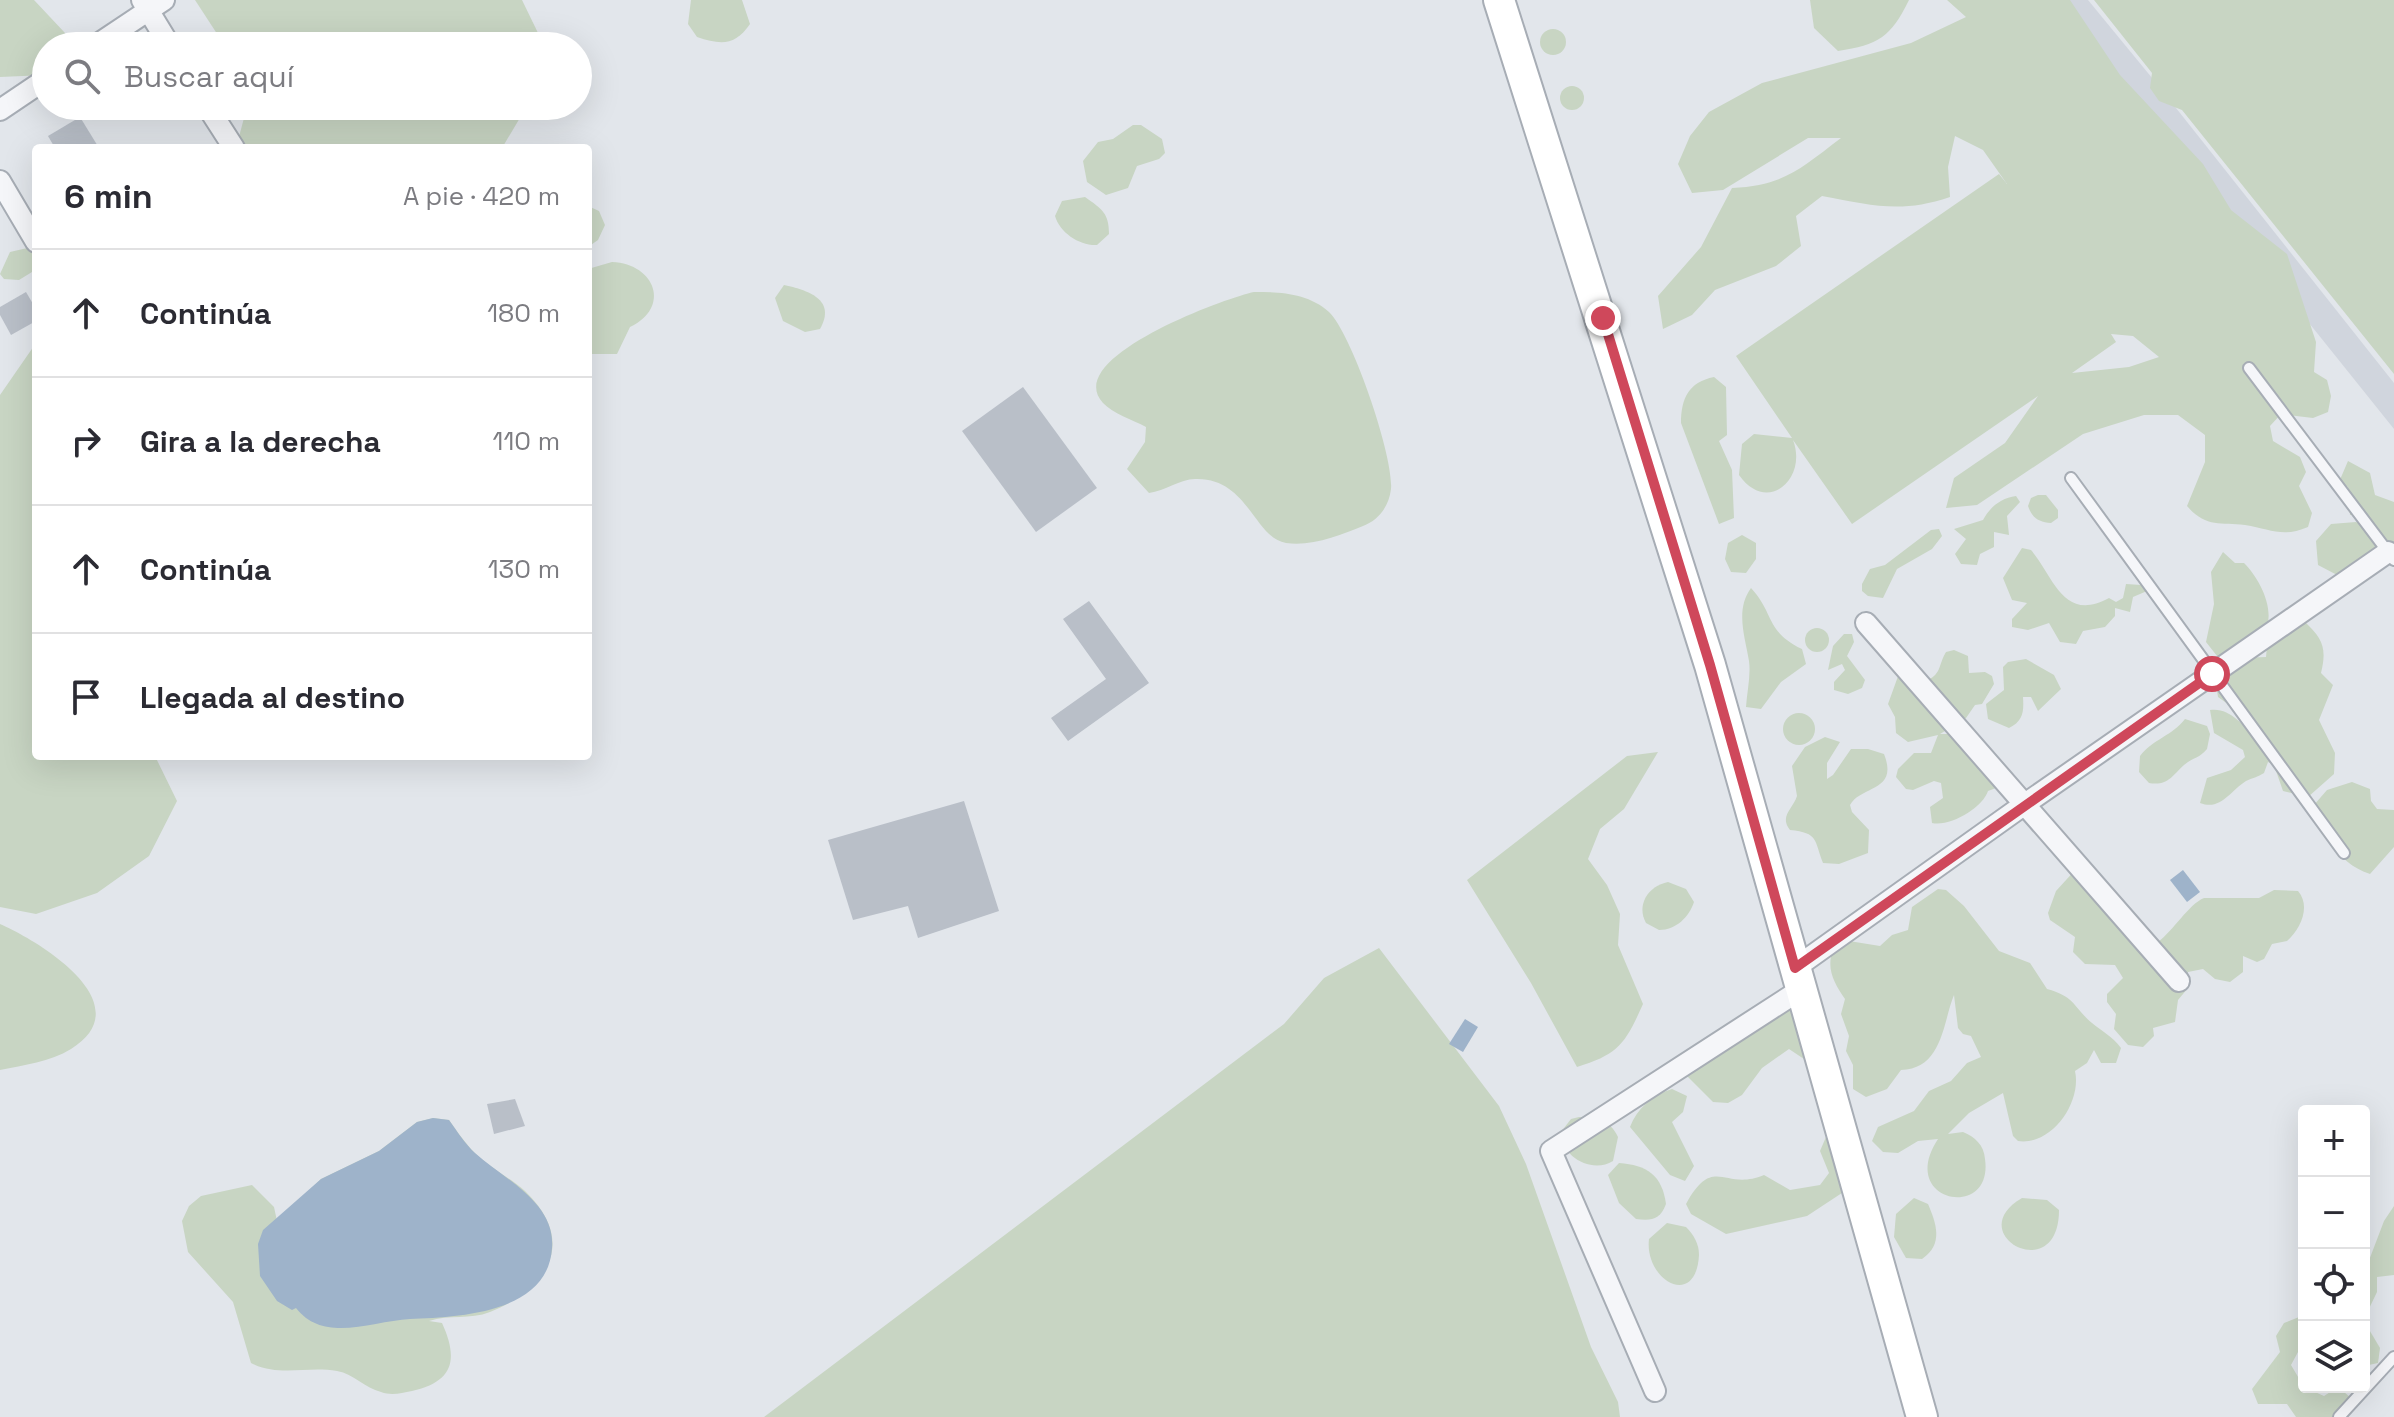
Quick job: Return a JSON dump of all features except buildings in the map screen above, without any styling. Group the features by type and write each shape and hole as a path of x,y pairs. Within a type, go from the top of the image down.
{"street":[{"path":"1499,0 1710,665 1922,1417"},
{"path":"114,32 151,4 164,32"},
{"path":"0,110 32,88"},
{"path":"216,120 231,144"},
{"path":"0,181 32,235"},
{"path":"1655,1391 1551,1151 1798,979 2025,804 2212,674 2391,556"},
{"path":"1866,623 2179,981"}],"lane":[{"path":"2249,368 2391,556"},
{"path":"2071,478 2344,853"},
{"path":"2339,1417 2394,1357"}],"shaded area":[{"path":"2050,0 2088,0 2157,84 2394,383 2394,429"}],"green space":[{"path":"0,0 34,0 64,32 32,32 32,76 0,77"},
{"path":"195,0 522,0 538,32 216,32"},
{"path":"691,0 742,0 750,24 739,36 727,42 697,37 688,24"},
{"path":"1810,0 1909,0 1896,23 1882,37 1863,46 1838,51 1814,28"},
{"path":"1947,0 2070,0 2120,75 2203,164 2231,210 2287,254 2316,342 2314,372 2327,380 2331,396 2328,412 2313,418 2281,414 2270,426 2273,441 2300,457 2306,472 2299,486 2312,513 2308,527 2276,532 2245,525 2214,523 2194,513 2187,506 2205,462 2205,435 2178,415 2144,415 2083,434 1977,505 1946,508 1954,478 2005,443 2038,396 1852,524 1793,440 1795,468 1782,487 1772,492 1761,492 1750,487 1739,475 1742,444 1754,434 1792,438 1736,356 1999,174 2007,184 1983,150 1955,136 1948,167 1950,197 1901,207 1822,196 1796,216 1801,246 1776,266 1715,290 1692,315 1663,329 1658,296 1701,247 1732,188 1766,183 1791,174 1841,138 1808,138 1723,190 1692,193 1678,164 1690,136 1709,112 1762,83 1911,43 1966,17","holes":["2111,334 2133,336 2159,357 2129,367 2072,373 2116,342"]},
{"path":"2094,0 2394,0 2394,374 2182,110 2159,101 2150,88 2152,73"},
{"path":"1553,29 1562,33 1566,42 1562,51 1553,55 1544,51 1540,42 1544,33"},
{"path":"1572,86 1581,89 1584,98 1581,107 1572,110 1563,107 1560,98 1563,89"},
{"path":"243,120 519,120 504,144 237,144"},
{"path":"1133,125 1141,125 1162,139 1165,153 1159,159 1137,166 1128,188 1106,195 1087,182 1083,161 1098,142 1113,139"},
{"path":"1085,197 1100,208 1108,221 1109,234 1097,245 1072,237 1061,228 1055,216 1062,201"},
{"path":"592,208 599,211 605,225 598,240 592,244"},
{"path":"32,247 32,272 19,280 4,279 0,274 10,252"},
{"path":"612,262 627,265 639,270 653,288 651,309 630,327 617,354 592,354 592,268"},
{"path":"784,285 810,293 822,303 825,310 820,329 805,332 783,321 775,298"},
{"path":"1254,292 1274,292 1312,301 1329,312 1349,344 1379,425 1390,473 1388,501 1382,512 1369,523 1326,539 1286,543 1266,531 1227,487 1213,481 1195,479 1149,493 1127,469 1145,442 1146,427 1103,403 1096,386 1105,368 1125,350 1152,333 1182,318"},
{"path":"32,349 32,760 157,760 177,801 149,856 97,893 36,914 0,907 0,395"},
{"path":"1714,377 1726,387 1727,435 1719,441 1732,470 1734,518 1719,524 1681,423 1688,392 1698,383"},
{"path":"2348,461 2370,473 2375,495 2394,502 2394,546 2379,559 2339,576 2318,565 2316,541 2331,524 2356,522 2367,527 2358,515 2350,515 2348,487 2339,482"},
{"path":"2046,495 2058,510 2058,518 2051,523 2036,519 2028,506 2031,498"},
{"path":"2016,496 2020,502 2007,516 2009,535 1994,532 1994,547 1980,554 1977,565 1961,564 1955,554 1966,539 1954,529 1983,520 1996,504"},
{"path":"1939,529 1942,536 1932,549 1897,569 1883,598 1868,596 1862,591 1870,569 1885,565 1931,530"},
{"path":"1742,535 1756,543 1756,559 1746,573 1731,572 1725,559 1728,543"},
{"path":"2022,548 2031,550 2061,594 2081,605 2109,598 2116,602 2123,598 2126,584 2141,585 2147,591 2133,597 2130,612 2115,608 2115,616 2105,627 2083,631 2076,644 2060,642 2049,623 2028,630 2012,627 2012,619 2027,603 2012,600 2003,578"},
{"path":"2223,552 2235,563 2244,563 2250,570 2261,587 2268,607 2269,617 2263,635 2240,658 2266,657 2267,646 2304,621 2322,644 2324,657 2321,673 2333,685 2319,720 2335,753 2334,774 2308,797 2283,791 2274,765 2268,762 2264,773 2246,781 2225,799 2214,804 2200,803 2207,778 2231,770 2245,757 2243,750 2214,733 2210,710 2230,714 2254,738 2246,717 2218,697 2215,678 2221,661 2206,642 2214,604 2211,572"},
{"path":"1751,588 1776,629 1802,649 1806,664 1781,682 1761,709 1746,707 1749,666 1742,614"},
{"path":"1817,628 1825,632 1829,640 1825,648 1817,652 1809,648 1805,640 1809,632"},
{"path":"1844,634 1852,634 1854,642 1847,656 1865,680 1862,688 1848,694 1834,690 1834,682 1845,670 1842,664 1828,670 1833,646"},
{"path":"1954,650 1968,656 1969,673 1985,672 1992,676 1994,684 1982,704 1975,705 1966,718 1940,734 1957,734 2004,785 1988,791 1980,803 1957,819 1932,823 1930,807 1943,798 1941,783 1934,781 1913,790 1906,789 1896,777 1898,769 1914,753 1931,753 1938,735 1908,742 1896,733 1895,717 1888,704 1901,668 1925,681 1937,673 1946,652"},
{"path":"2026,659 2054,675 2061,689 2038,711 2031,697 2023,697 2022,716 2009,728 1988,719 1986,704 2004,690 2003,667 2008,662"},
{"path":"1799,713 1810,718 1815,729 1810,740 1799,745 1788,740 1783,729 1788,718"},
{"path":"2185,719 2207,726 2210,734 2207,749 2165,782 2149,783 2139,772 2140,756"},
{"path":"1825,737 1840,742 1827,763 1827,779 1851,749 1868,749 1884,754 1887,766 1883,782 1850,805 1852,812 1869,830 1868,853 1839,864 1823,863 1814,839 1806,833 1790,830 1786,821 1797,796 1792,766 1805,747"},
{"path":"1658,752 1624,809 1600,829 1588,859 1607,885 1620,914 1618,945 1643,1004 1619,1046 1577,1067 1531,983 1467,880 1627,756"},
{"path":"2352,782 2370,789 2371,801 2377,809 2394,810 2394,847 2370,874 2340,855 2314,805 2327,790"},
{"path":"2077,868 2127,906 2158,942 2204,898 2259,898 2274,890 2298,891 2304,903 2303,917 2292,936 2287,941 2272,944 2264,959 2257,962 2243,956 2243,972 2230,982 2215,979 2203,969 2188,972 2188,988 2178,1000 2175,1022 2153,1028 2154,1036 2143,1047 2128,1045 2114,1029 2116,1014 2107,1002 2107,994 2123,978 2115,965 2085,964 2073,952 2075,937 2050,920 2048,913 2056,891"},
{"path":"1668,882 1686,889 1694,902 1681,922 1659,930 1646,923 1643,903 1650,892"},
{"path":"1938,889 1946,890 1964,906 1999,951 2030,963 2047,989 2069,999 2121,1048 2116,1063 2101,1063 2094,1050 2087,1063 2075,1071 2074,1096 2069,1108 2062,1120 2042,1137 2018,1141 2013,1136 2003,1093 1969,1113 1948,1134 1963,1132 1978,1142 1985,1159 1984,1179 1976,1191 1963,1197 1949,1196 1937,1190 1929,1178 1928,1161 1938,1139 1918,1141 1898,1153 1883,1152 1872,1141 1878,1127 1914,1111 1929,1091 1951,1081 1967,1063 1981,1057 1971,1036 1963,1034 1958,1028 1954,995 1933,1053 1915,1068 1901,1070 1887,1089 1866,1097 1853,1089 1853,1065 1846,1051 1849,1036 1841,1014 1845,999 1834,981 1830,962 1834,948 1849,941 1880,946 1892,935 1908,930 1912,907"},
{"path":"0,924 59,959 90,994 96,1013 90,1031 71,1049 46,1060 0,1070"},
{"path":"1379,948 1499,1106 1526,1164 1591,1347 1618,1402 1620,1417 764,1417 1284,1024 1324,978"},
{"path":"1796,999 1810,1063 1789,1049 1762,1068 1742,1095 1728,1103 1713,1102 1687,1076"},
{"path":"1672,1089 1687,1096 1683,1112 1672,1122 1694,1166 1685,1181 1670,1175 1630,1127 1646,1103"},
{"path":"1579,1117 1602,1121 1615,1131 1618,1137 1613,1161 1605,1165 1587,1164 1566,1149 1561,1132 1571,1119"},
{"path":"433,1118 449,1120 477,1155 525,1191 541,1210 550,1228 553,1245 541,1277 510,1302 490,1312 429,1321 442,1323 451,1358 444,1375 426,1387 389,1394 337,1371 282,1370 251,1363 233,1302 188,1252 182,1221 189,1206 201,1196 252,1185 274,1207 277,1221 321,1179 379,1151 417,1122"},
{"path":"1826,1137 1833,1137 1848,1189 1807,1216 1726,1234 1691,1214 1686,1204 1704,1180 1712,1177 1739,1180 1764,1175 1790,1190 1820,1185 1829,1173 1820,1151"},
{"path":"1619,1163 1638,1166 1657,1179 1666,1204 1658,1216 1636,1219 1619,1203 1608,1175"},
{"path":"1914,1198 1928,1204 1936,1233 1933,1247 1922,1259 1906,1258 1894,1237 1896,1214"},
{"path":"2022,1198 2047,1200 2059,1210 2055,1233 2044,1246 2031,1250 2017,1247 2006,1238 2002,1226 2006,1212"},
{"path":"2394,1206 2394,1275 2377,1277 2377,1292 2370,1307 2370,1258 2384,1221"},
{"path":"1667,1223 1686,1227 1698,1247 1696,1272 1681,1285 1662,1277 1654,1267 1650,1254 1649,1239"},
{"path":"2298,1317 2298,1352 2291,1365 2298,1377 2298,1393 2324,1396 2345,1393 2350,1397 2335,1417 2296,1417 2287,1404 2258,1404 2252,1389 2280,1352 2276,1336 2284,1323"},
{"path":"2370,1331 2380,1348 2378,1363 2370,1365"}],"water":[{"path":"2183,870 2200,892 2187,902 2170,880"},
{"path":"1465,1019 1478,1027 1463,1052 1449,1044"},
{"path":"433,1118 449,1120 471,1149 526,1193 546,1218 552,1248 547,1270 535,1287 518,1299 475,1313 349,1328 320,1325 307,1319 296,1308 292,1310 277,1301 260,1276 258,1244 263,1230 321,1179 379,1151 417,1122"}],"route":[{"path":"1603,318 1710,665 1795,968 2212,674"}]}
